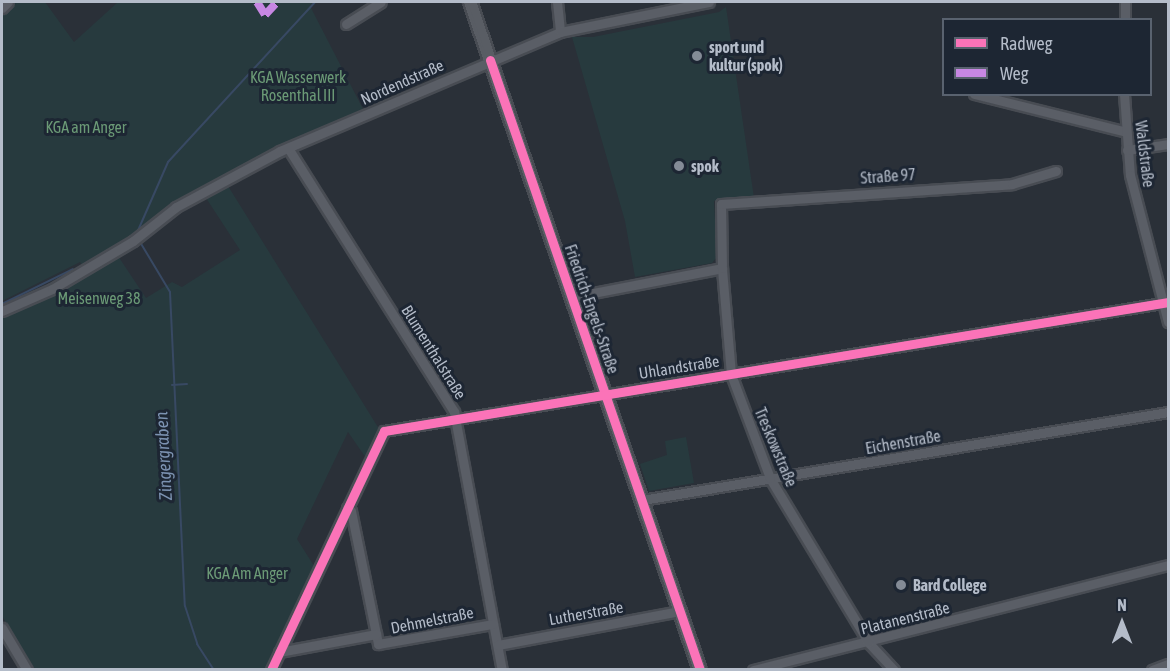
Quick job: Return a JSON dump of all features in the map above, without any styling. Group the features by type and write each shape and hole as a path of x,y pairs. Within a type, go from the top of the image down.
{"main road":[{"name":"Friedrich-Engels-Straße","path":"470,2 700,669"}],"street":[{"path":"2,8 8,2"},
{"path":"346,24 381,2"},
{"path":"557,2 560,32"},
{"name":"Nordendstraße","path":"2,311 50,290 133,241 176,207 288,148 560,32 682,4 709,2"},
{"path":"1125,2 1125,18"},
{"path":"982,96 1126,132"},
{"name":"Waldstraße","path":"1124,96 1127,150 1166,302 1168,322"},
{"path":"1127,150 1168,144"},
{"name":"Blumenthalstraße","path":"288,148 455,419 502,669"},
{"name":"Straße 97","path":"721,204 1012,184 1056,171"},
{"name":"Treskowstraße","path":"721,204 722,268 731,374 770,478 869,643 894,669"},
{"path":"572,297 722,268"},
{"name":"Uhlandstraße","path":"271,669 384,430 1166,302"},
{"name":"Eichenstraße","path":"642,500 1168,412"},
{"path":"347,508 351,511 376,634"},
{"name":"Platanenstraße","path":"753,669 869,643 1168,565"},
{"name":"Lutherstraße","path":"498,645 680,611"},
{"name":"Dehmelstraße","path":"279,652 376,634 380,645 493,624"},
{"path":"2,628 27,669"},
{"path":"1152,669 1168,664"}],"green space":[{"name":"KGA am Anger","path":"14,2 45,2 74,42 118,2 313,2 310,6 363,109 278,146 220,177 83,266 80,262 2,301 2,14"},
{"name":"spok","path":"726,7 754,198 714,201 717,257 712,263 635,277 625,221 572,37 593,37 719,12"},
{"path":"228,186 381,432 368,461 348,432 297,539 316,569 269,669 35,669 2,616 2,317 118,256 146,298 172,282 182,287 240,250 206,198"},
{"path":"686,437 694,483 649,491 640,464 667,455 665,441"}],"waterway":[{"name":"Zingergraben","path":"136,235 168,162 315,2"},
{"name":"Zingergraben","path":"140,242 170,292 185,606 197,644 214,670"},
{"path":"2,304 73,269"},
{"path":"172,385 187,384"}],"tram line":[{"path":"467,2 699,670"}],"marked path":[{"path":"257,2 265,15 277,2"}],"cycle path":[{"path":"490,60 700,670"},
{"path":"271,670 384,431 1168,302"}],"place":[{"name":"sport und kultur (spok)","path":"697,56"},
{"name":"spok","path":"679,166"},
{"name":"Bard College","path":"901,585"}],"park label":[{"name":"KGA Wasserwerk Rosenthal III","path":"298,86"},
{"name":"Meisenweg 38","path":"99,298"},
{"name":"KGA Am Anger","path":"247,573"}]}
